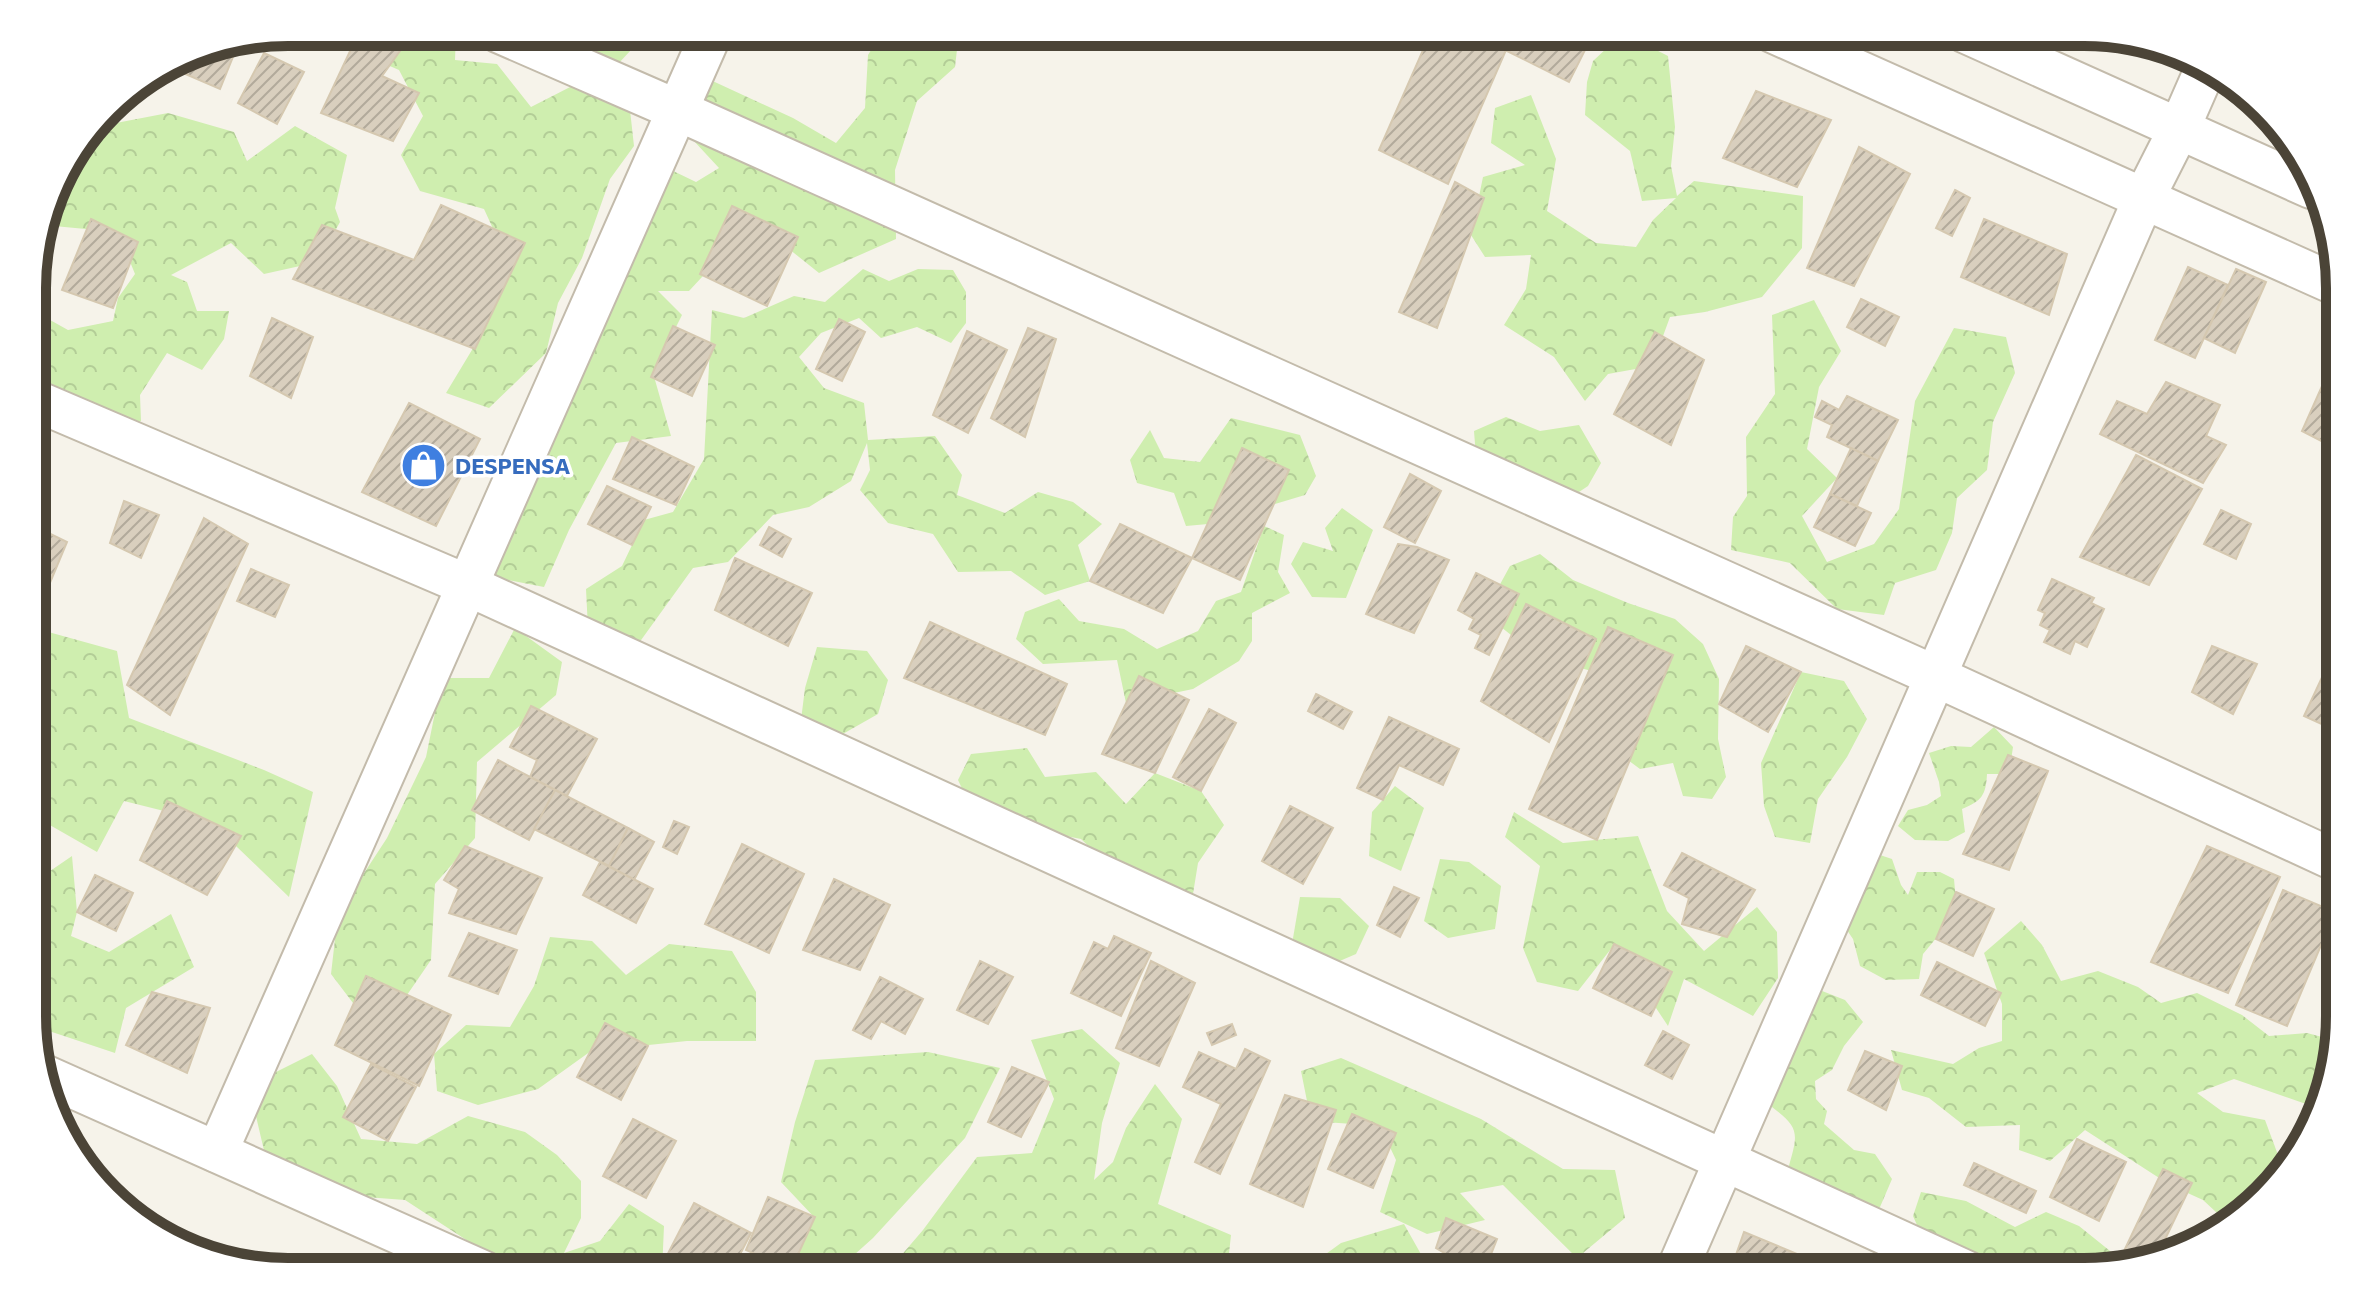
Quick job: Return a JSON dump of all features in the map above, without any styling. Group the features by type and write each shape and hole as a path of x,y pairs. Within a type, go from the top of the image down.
{"street":[{"path":"530,46 1935,676 2325,856"},
{"path":"217,1152 706,46"},
{"path":"1803,46 2325,280"},
{"path":"1995,46 2302,184"},
{"path":"1682,1257 2144,198 2202,77"},
{"path":"46,405 467,585 1936,1257"},
{"path":"55,1080 454,1258"}],"green space":[{"path":"365,46 456,46 455,60 497,64 531,107 576,84 630,110 634,146 610,179 582,258 558,303 546,353 489,408 446,393 487,325 512,270 484,209 420,191 401,155 423,116 399,70 362,54"},
{"path":"569,46 635,46 617,65"},
{"path":"873,46 957,46 955,67 917,101 895,170 896,239 819,273 754,221 689,291 658,291 682,315 653,373 671,436 616,443 569,530 544,587 482,575 505,512 525,505 523,480 550,470 544,431 667,168 696,182 719,168 680,126 704,77 793,118 836,143 865,108 868,55"},
{"path":"1609,46 1648,46 1668,56 1675,127 1671,166 1677,196 1694,181 1803,196 1802,248 1762,297 1705,312 1670,317 1652,366 1608,374 1585,401 1554,357 1504,325 1526,289 1531,255 1485,257 1471,235 1483,177 1525,165 1491,143 1495,108 1531,95 1556,159 1547,211 1596,243 1636,247 1653,220 1676,198 1642,201 1630,151 1585,115 1587,82 1593,61"},
{"path":"168,113 234,132 247,161 295,126 347,155 335,208 340,222 318,262 264,274 231,243 171,275 187,282 197,311 229,311 224,339 202,370 167,353 140,395 141,421 101,438 46,385 46,318 68,330 113,321 118,298 135,274 118,232 54,226 78,167 96,141 113,122"},
{"path":"863,269 889,281 918,269 953,270 966,292 966,323 951,343 917,327 881,338 859,318 821,333 799,357 824,388 864,403 868,440 935,436 962,475 957,495 1005,513 1038,492 1073,502 1102,524 1078,545 1090,581 1045,595 1011,571 958,572 933,534 888,523 860,490 870,470 867,443 851,481 809,507 773,515 728,562 693,568 631,654 588,629 586,589 622,566 644,520 673,512 704,459 712,310 744,318 794,296 825,302"},
{"path":"1814,300 1841,351 1819,387 1807,449 1837,478 1802,516 1827,562 1874,544 1899,509 1915,401 1954,328 2006,337 2015,373 1993,422 1987,470 1957,498 1952,533 1936,570 1895,583 1884,615 1837,609 1790,563 1731,550 1733,517 1747,496 1746,437 1775,394 1772,315"},
{"path":"1506,417 1540,431 1579,425 1601,463 1588,486 1558,506 1477,470 1474,431"},
{"path":"1231,418 1300,435 1316,476 1305,495 1208,524 1186,526 1174,493 1137,483 1130,460 1150,430 1164,458 1200,462"},
{"path":"1342,508 1373,530 1346,598 1312,597 1291,564 1303,542 1333,551 1325,528"},
{"path":"1264,526 1284,535 1278,572 1290,593 1252,613 1252,641 1239,661 1193,689 1126,703 1117,660 1043,664 1016,639 1025,612 1059,599 1079,621 1124,629 1157,649 1198,631 1216,601 1241,592"},
{"path":"1540,554 1573,580 1675,619 1703,644 1719,679 1718,739 1726,777 1712,799 1683,796 1673,763 1640,769 1613,749 1599,673 1573,666 1535,627 1511,635 1491,619 1492,599 1510,566"},
{"path":"515,628 562,662 556,695 477,762 475,838 435,884 431,960 407,995 353,1003 331,974 338,913 387,838 426,757 442,678 489,678"},
{"path":"46,631 117,651 129,718 313,792 289,897 212,823 124,801 97,852 46,823"},
{"path":"817,647 867,651 888,680 878,714 841,735 801,720 805,688"},
{"path":"1801,672 1844,681 1867,719 1847,757 1818,799 1810,843 1775,837 1764,806 1761,763"},
{"path":"1994,727 2013,747 2009,774 1987,774 1982,796 1962,809 1965,832 1948,841 1915,840 1898,826 1908,810 1927,805 1941,796 1929,753 1951,746 1971,747"},
{"path":"1027,748 1045,777 1096,772 1126,804 1155,773 1201,791 1224,825 1198,863 1192,900 1113,869 1081,839 976,818 958,780 971,754"},
{"path":"1395,786 1424,808 1401,871 1369,856 1372,812"},
{"path":"1514,812 1563,843 1638,836 1667,911 1704,951 1757,907 1777,932 1778,978 1753,1016 1684,979 1668,1026 1614,945 1578,991 1537,982 1523,948 1540,866 1505,837"},
{"path":"1874,853 1892,859 1908,895 1917,872 1940,872 1954,879 1957,913 1923,954 1919,979 1886,980 1860,966 1853,939 1840,920"},
{"path":"72,856 77,912 71,936 109,952 171,914 194,967 126,1008 115,1053 47,1030 46,874"},
{"path":"1440,859 1469,862 1501,886 1495,929 1448,938 1424,921"},
{"path":"1300,897 1340,898 1369,926 1356,954 1328,966 1291,950"},
{"path":"2021,921 2042,945 2061,981 2098,971 2138,987 2161,1003 2197,993 2242,1015 2269,1036 2307,1033 2325,1038 2318,1078 2311,1100 2306,1104 2234,1079 2197,1093 2223,1112 2265,1120 2278,1155 2282,1154 2276,1163 2255,1187 2220,1216 2203,1200 2170,1185 2085,1130 2050,1161 2019,1150 2020,1125 1966,1127 1929,1098 1902,1090 1891,1050 1953,1064 1979,1048 2002,1041 2002,1004 1984,953"},
{"path":"550,937 592,941 626,975 669,944 732,951 756,992 756,1041 687,1041 591,1051 538,1089 478,1105 437,1091 434,1054 466,1025 510,1027 534,986"},
{"path":"1807,985 1845,1000 1863,1022 1844,1046 1832,1070 1815,1081 1816,1099 1827,1111 1824,1124 1854,1150 1875,1154 1892,1179 1880,1207 1863,1214 1788,1169 1794,1131 1786,1119 1768,1104"},
{"path":"1082,1029 1120,1063 1102,1123 1094,1180 1113,1162 1126,1128 1155,1084 1182,1119 1158,1204 1231,1235 1229,1257 899,1258 977,1157 1032,1153 1054,1099 1031,1040"},
{"path":"928,1052 1000,1068 965,1138 851,1258 796,1258 814,1217 781,1182 795,1122 815,1060"},
{"path":"312,1054 337,1086 361,1139 417,1144 468,1116 525,1132 557,1155 581,1181 581,1218 564,1253 600,1241 629,1204 664,1226 663,1258 494,1258 405,1200 339,1195 266,1159 255,1112 274,1073"},
{"path":"1341,1058 1481,1119 1563,1169 1615,1170 1625,1218 1576,1257 1503,1185 1460,1193 1485,1220 1427,1234 1380,1212 1396,1160 1380,1126 1311,1121 1301,1071"},
{"path":"1921,1192 1966,1201 2015,1227 2046,1212 2079,1226 2115,1255 1964,1257 1925,1243 1913,1216"},
{"path":"1404,1224 1423,1257 1321,1257 1341,1243"}],"building":[{"path":"352,46 404,46 382,76 419,93 393,141 321,113"},
{"path":"1425,46 1498,46 1506,50 1448,184 1379,150"},
{"path":"1510,46 1586,48 1569,82 1507,51"},
{"path":"235,52 220,89 180,72"},
{"path":"264,53 304,72 277,124 238,103"},
{"path":"1756,91 1831,120 1797,187 1723,158"},
{"path":"1859,147 1910,174 1854,286 1807,268"},
{"path":"1455,182 1484,198 1437,328 1399,312"},
{"path":"1955,190 1970,198 1952,236 1936,228"},
{"path":"441,205 525,243 475,349 293,279 322,225 414,260"},
{"path":"732,206 798,237 767,306 700,274"},
{"path":"91,219 138,242 113,308 62,290"},
{"path":"1984,219 2067,254 2049,315 1961,277"},
{"path":"2188,267 2228,285 2195,358 2155,340"},
{"path":"2236,269 2266,282 2235,353 2204,338"},
{"path":"1861,299 1899,317 1885,346 1847,327"},
{"path":"272,318 313,337 291,398 250,376"},
{"path":"839,319 865,332 842,381 816,369"},
{"path":"673,326 715,345 692,396 651,377"},
{"path":"1028,328 1056,339 1025,437 991,418"},
{"path":"967,331 1007,350 968,433 933,415"},
{"path":"1655,332 1704,360 1671,445 1614,414"},
{"path":"2325,379 2325,443 2302,431"},
{"path":"2166,382 2220,405 2206,436 2226,445 2203,483 2100,434 2117,401 2147,414"},
{"path":"1847,396 1898,420 1878,461 1827,437 1832,425 1815,417 1822,401 1839,410"},
{"path":"409,403 480,439 436,526 362,492"},
{"path":"632,437 694,467 676,505 613,479"},
{"path":"1242,448 1289,470 1240,580 1192,558"},
{"path":"1851,448 1878,461 1857,506 1830,494"},
{"path":"2136,455 2202,489 2149,585 2080,557"},
{"path":"1410,474 1441,491 1415,543 1384,527"},
{"path":"607,486 651,507 632,545 588,524"},
{"path":"1830,494 1871,513 1855,546 1814,527"},
{"path":"124,501 159,515 141,558 110,543"},
{"path":"2221,510 2251,524 2236,559 2204,544"},
{"path":"204,518 248,544 170,715 127,685"},
{"path":"1120,524 1192,558 1163,613 1090,581"},
{"path":"769,527 791,539 782,557 760,545"},
{"path":"46,532 67,542 46,592"},
{"path":"1398,544 1417,547 1449,560 1414,633 1366,614"},
{"path":"735,558 812,593 788,646 715,610"},
{"path":"251,569 289,585 275,617 237,601"},
{"path":"1476,573 1519,594 1489,655 1475,648 1481,635 1469,629 1474,619 1458,610"},
{"path":"2052,579 2094,598 2091,603 2104,609 2087,647 2075,641 2070,654 2044,642 2050,630 2040,625 2045,613 2038,610"},
{"path":"1526,604 1596,639 1549,742 1481,701"},
{"path":"930,622 1067,684 1045,735 904,678"},
{"path":"1608,627 1673,655 1597,840 1529,809"},
{"path":"1746,646 1801,672 1768,732 1719,704"},
{"path":"2212,646 2257,664 2233,714 2192,692"},
{"path":"2325,671 2325,726 2304,716"},
{"path":"1139,676 1189,700 1155,773 1102,754"},
{"path":"1316,694 1352,712 1343,729 1308,711"},
{"path":"531,706 597,739 567,796 530,777 537,760 510,747"},
{"path":"1209,709 1236,723 1201,791 1173,777"},
{"path":"1389,717 1459,749 1443,785 1399,765 1383,800 1357,788"},
{"path":"2008,755 2048,771 2009,870 1963,854"},
{"path":"498,760 555,790 529,840 472,810"},
{"path":"555,790 628,828 609,866 534,829"},
{"path":"167,801 241,836 207,895 140,860"},
{"path":"1290,806 1333,828 1303,884 1262,861"},
{"path":"674,821 689,827 677,854 663,847"},
{"path":"628,828 654,842 634,880 609,866"},
{"path":"742,844 804,874 769,953 705,924"},
{"path":"465,846 542,878 516,934 449,913 459,889 444,880"},
{"path":"2207,846 2280,877 2228,993 2151,962"},
{"path":"1682,853 1755,890 1727,937 1682,924 1689,898 1664,885"},
{"path":"600,862 653,889 636,923 583,895"},
{"path":"95,875 133,893 116,931 77,912"},
{"path":"834,879 890,905 860,970 803,950"},
{"path":"1394,887 1419,898 1400,937 1377,925"},
{"path":"2283,890 2325,908 2325,936 2287,1026 2236,1005"},
{"path":"1956,892 1994,909 1973,956 1936,939"},
{"path":"469,933 517,950 498,994 449,976"},
{"path":"1114,936 1151,953 1121,1016 1071,993 1094,942 1108,949"},
{"path":"1614,944 1672,972 1651,1016 1593,988"},
{"path":"980,961 1013,977 988,1024 957,1010"},
{"path":"1151,961 1195,983 1159,1066 1116,1048"},
{"path":"1937,962 2001,993 1985,1026 1921,995"},
{"path":"366,976 451,1015 419,1086 335,1045"},
{"path":"880,977 923,999 905,1034 881,1021 871,1039 853,1030"},
{"path":"152,992 210,1008 187,1073 126,1045"},
{"path":"605,1023 648,1046 621,1100 577,1077"},
{"path":"1232,1024 1236,1035 1212,1045 1207,1033"},
{"path":"1663,1031 1689,1045 1672,1079 1645,1065"},
{"path":"1245,1049 1270,1061 1220,1174 1195,1162 1221,1104 1183,1087 1199,1052 1236,1069"},
{"path":"1865,1051 1902,1066 1886,1110 1848,1090"},
{"path":"371,1064 416,1087 388,1141 343,1117"},
{"path":"1012,1067 1049,1082 1021,1137 988,1122"},
{"path":"2317,1080 2308,1108 2301,1123 2298,1122"},
{"path":"1285,1095 1336,1110 1303,1207 1250,1184"},
{"path":"1352,1114 1396,1133 1373,1188 1328,1169"},
{"path":"633,1119 676,1141 646,1198 603,1176"},
{"path":"2077,1139 2126,1162 2099,1221 2050,1197"},
{"path":"1974,1163 2036,1191 2026,1213 1964,1185"},
{"path":"2163,1169 2192,1183 2162,1245 2131,1253 2124,1251"},
{"path":"768,1197 815,1217 797,1258 763,1258 746,1250"},
{"path":"694,1203 751,1233 738,1258 666,1258"},
{"path":"1446,1218 1497,1239 1490,1257 1452,1257 1436,1248"},
{"path":"1744,1232 1802,1256 1802,1257 1735,1257"}],"place":[{"name":"DESPENSA","path":"424,466"}]}
